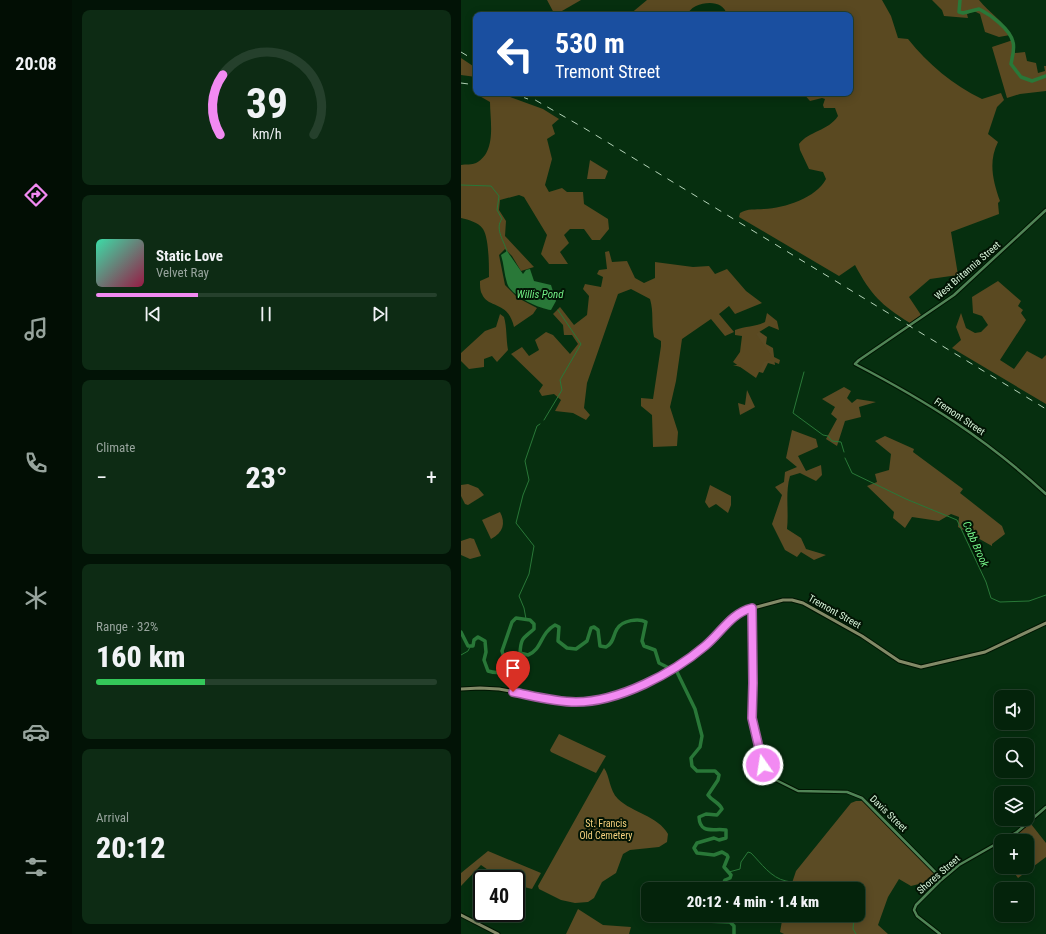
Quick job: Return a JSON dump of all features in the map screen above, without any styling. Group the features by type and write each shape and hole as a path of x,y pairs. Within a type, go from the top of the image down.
{"main road":[{"name":"Tremont Street","path":"461,690 492,689 582,702 627,691 651,682 677,666 705,646 738,613 783,600 798,601 862,636 899,661 909,665 922,667 985,652 1046,623"},
{"path":"461,916 498,934"}],"street":[{"name":"West Britannia Street","path":"855,364 860,358 954,295 1046,210"},
{"name":"Fremont Street","path":"855,364 910,392 965,427 999,452 1046,494"},
{"name":"Davis Street","path":"752,608 752,718 765,772 770,777 798,791 847,792 862,798 942,879"},
{"name":"Shores Street","path":"939,934 917,916 914,908 942,879 968,859 1018,831 1046,807"}],"green space":[{"path":"547,0 581,0 560,12 553,12"},
{"path":"590,160 608,171 605,179 587,179"},
{"path":"757,330 767,337 766,344 773,348 775,365 768,363 763,373 733,365 752,365 747,355"},
{"path":"844,387 851,391 847,398 852,403 857,399 876,402 859,407 861,417 845,421 837,446 826,439 837,419 831,414 835,407 822,399"},
{"path":"747,390 755,407 740,415 738,403 745,405"},
{"path":"792,430 816,439 818,447 798,456 806,471 821,465 822,475 816,481 800,473 790,476 787,495 787,529 801,538 806,549 826,555 814,560 801,552 797,557 785,550 772,524 782,495 775,487 784,482 785,472 797,467 786,458"},
{"path":"885,436 914,449 913,452 963,489 960,493 1002,526 1005,534 992,544 992,546 958,527 959,517 951,514 939,521 912,517 905,528 893,518 894,512 867,486 877,482 875,474 889,470 891,454 875,441"},
{"path":"468,484 478,488 484,495 468,505 465,504 461,496 461,485"},
{"path":"710,485 731,496 731,505 728,513 716,504 709,508 705,502"},
{"path":"500,512 503,520 501,531 491,539 482,520"},
{"path":"470,538 474,539 481,556 470,559 461,555 461,541"},
{"path":"559,734 606,756 596,773 551,752 550,750"},
{"name":"St. Francis Old Cemetery","path":"604,768 613,791 618,799 624,804 652,819 664,828 668,834 667,842 659,847 630,850 623,854 616,873 602,882 594,898 588,902 575,903 561,900 539,889 538,886"},
{"path":"856,801 864,801 936,874 927,882 911,886 899,879 888,897 878,925 888,934 784,934 780,932 782,922 865,922 865,882 792,882 796,871 851,803"},
{"path":"1028,826 1033,826 1046,843 1046,857 1034,866 1034,834 1015,834"},
{"path":"488,851 541,873 532,889 525,887 525,870 488,870 481,865 476,870 473,870 473,873 461,886 461,873"},
{"path":"1015,874 1023,874 1018,878"},
{"path":"578,909 603,925 631,927 629,934 566,934"}],"shaded area":[{"path":"647,0 882,0 891,16 898,38 908,39 924,57 942,73 961,87 982,99 1001,93 1004,100 997,107 988,134 998,142 992,164 995,186 1000,201 998,203 999,214 951,232 958,275 930,279 909,297 921,315 910,323 884,305 866,284 855,265 839,276 739,217 740,213 746,210 781,207 799,201 815,192 826,179 823,172 809,169 800,150 799,144 808,136 829,125 838,116 835,108 824,108 823,105 825,99 822,98 810,101 806,96 853,96 853,12 726,12 722,7 715,3 705,3 696,6 688,12 633,12"},
{"path":"932,0 979,0 1004,25 1010,35 999,37 985,32 980,14 974,11 967,14 968,18 944,16 942,10"},
{"path":"1013,40 1015,53 1025,52 1027,61 1036,63 1038,73 1045,71 1044,66 1046,66 1046,91 1020,94 1007,98 992,47"},
{"path":"461,58 473,66 473,77 461,75"},
{"path":"480,96 507,96 543,109 559,119 552,125 555,134 547,139 552,159 545,185 549,192 562,188 567,192 583,192 584,204 608,219 609,229 600,240 592,240 584,229 570,229 564,235 569,243 560,252 568,264 549,264 541,254 547,235 524,197 519,195 500,200 499,210 506,221 505,236 534,267 521,271 512,256 505,249 499,255 505,285 518,298 537,308 533,314 514,327 511,318 507,313 503,309 485,299 480,288 480,281 489,277 488,245 485,233 476,223 461,218 461,165 476,163 483,158 487,152 491,136 490,102"},
{"path":"609,251 612,262 627,261 635,278 644,283 655,278 655,262 693,267 709,266 715,274 727,269 746,291 762,303 735,314 729,306 719,314 734,332 725,336 711,319 682,339 676,381 670,407 678,432 677,446 653,447 652,415 641,406 641,398 653,399 661,346 661,341 654,337 650,299 631,289 618,294 587,383 584,408 590,415 586,420 573,413 555,411 561,400 554,394 542,396 539,391 543,385 511,354 522,347 529,356 539,350 535,340 546,332 553,335 570,354 578,344 572,335 564,335 563,325 553,314 560,307 574,325 587,315 589,296 583,289 585,284 601,287 603,277 597,274 599,270 607,269 605,252"},
{"path":"998,281 1021,301 1018,306 1023,310 1021,313 1026,320 1000,360 1014,369 1027,351 1042,359 1046,355 1046,404 952,348 961,340 956,327 961,313 966,328 975,333 981,332 988,325 982,316 973,313 972,297"},
{"path":"767,313 777,321 779,330 769,326 756,334 772,356 780,360 779,364 769,360 764,362 756,378 733,362 740,352 742,336 735,335 735,330 765,322"},
{"path":"500,314 504,317 505,321 508,350 497,362 492,356 484,359 484,367 469,369 461,361 461,353 485,331 496,327"}],"water":[{"name":"Willis Pond","path":"507,251 523,274 526,270 530,269 534,281 551,285 556,301 551,310 539,307 526,301 509,288 501,255"}],"waterway":[{"path":"960,0 959,12 963,13 979,9 989,15 1008,32 1014,45 1011,64 1021,77 1032,81 1046,76"},
{"path":"461,185 491,186 499,196 497,210 502,219 499,227 507,252"},
{"path":"544,420 562,390 560,380 581,344 558,310"},
{"name":"Cobb Brook","path":"804,372 793,413 823,435 828,436 832,441 841,442 844,452"},
{"path":"526,619 524,608 519,596 529,574 534,546 516,523 523,495 529,480 525,461 537,426 540,424"},
{"name":"Cobb Brook","path":"845,458 852,473 906,499 957,520 986,582 991,598 1000,602 1029,601 1046,595"},
{"path":"461,632 468,646 473,646 474,640 478,637 485,641 486,652 484,660 488,671 498,672 507,667 502,651 512,622 516,618 530,620 534,624 534,629 523,639 521,644 520,653 528,655 533,653 546,632 555,625 559,627 558,641 567,648 576,649 587,641 591,628 594,627 598,630 600,646 606,647 611,643 619,626 635,620 646,622 642,641 644,646 655,650 659,663 677,672 695,709 702,736 700,747 691,758 692,766 697,771 715,771 719,775 718,780 708,795 722,809 717,815 706,814 699,817 702,826 708,830 726,830 726,838 719,840 714,838 697,843 694,848 697,853 714,855 722,852 727,855 728,857 724,867 731,875 730,878 724,882"},
{"path":"461,655 468,651 470,647"},
{"path":"729,872 740,869 741,862 748,852 751,853 776,877 789,882"},
{"path":"730,922 734,926 734,934"},
{"path":"854,922 853,929 856,934"}],"railway":[{"path":"461,52 473,59"},
{"path":"461,83 473,85"},
{"path":"520,96 528,99"},
{"path":"528,96 584,128 1046,409"}],"route":[{"path":"513,692 579,702 589,701 627,691 651,682 698,652 710,642 737,614 743,610 752,608 753,683 751,713 763,765"}]}
